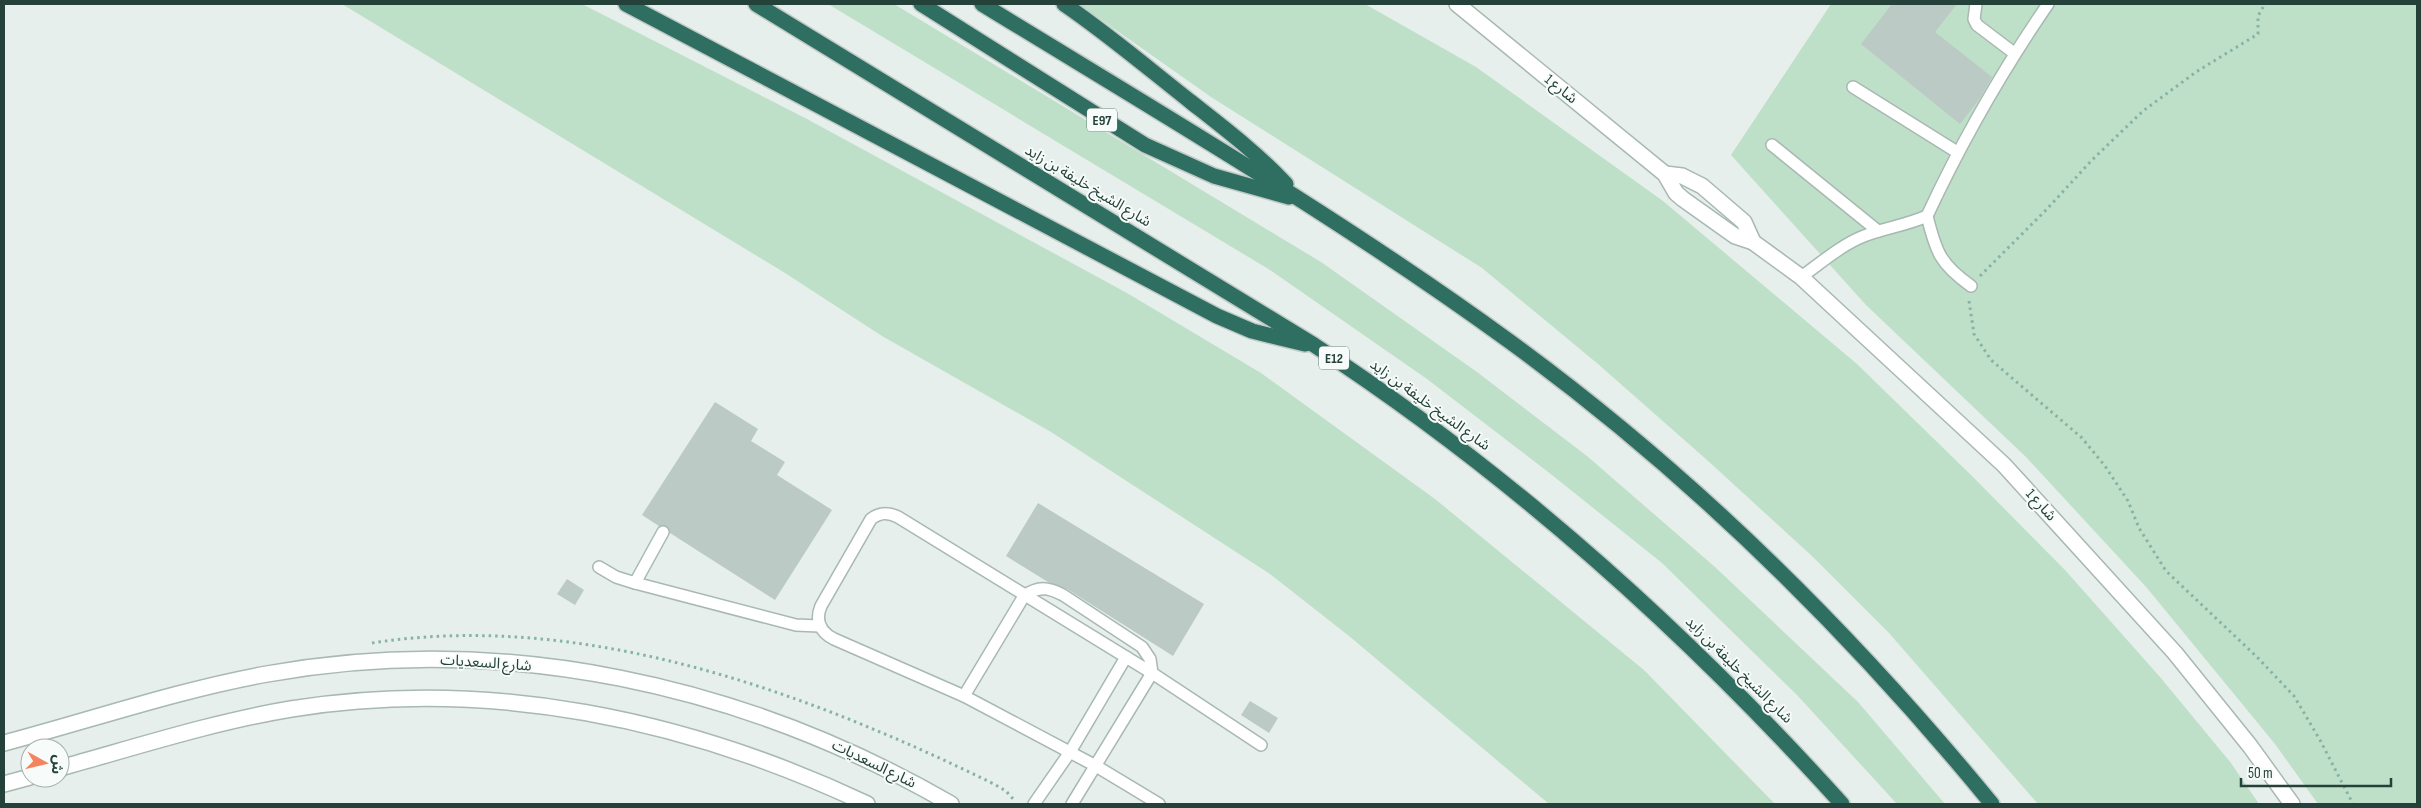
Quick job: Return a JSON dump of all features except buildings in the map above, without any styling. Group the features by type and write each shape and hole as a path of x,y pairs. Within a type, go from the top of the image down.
{"highway":[{"path":"626,4 1216,316 1271,336 1314,345"},
{"name":"شارع الشيخ خليفة بن زايد","path":"756,4 1314,345 1379,388 1441,433 1546,517 1612,573 1737,692 1842,804"},
{"name":"E97","path":"921,4 1144,145 1214,176 1300,199"},
{"path":"982,4 1300,199 1401,265 1510,342 1651,455 1719,515 1828,621 1922,722 1992,804"},
{"path":"1064,4 1096,26 1250,148 1300,199"}],"street":[{"name":"شارع 1","path":"1457,4 1665,174 1676,193 1683,199 1734,236 1753,242 1801,278 2004,466 2175,652 2250,746 2292,804"},
{"name":"شارع 1","path":"1665,174 1682,176 1702,186 1744,222 1753,242"},
{"name":"شارع السعديات","path":"4,743 207,687 267,674 412,659 476,660 602,673 736,707 820,737 902,776 951,804"},
{"path":"70,765 242,719 291,709 402,698 470,698 596,712 653,727 731,750 816,780 867,804"},
{"path":"4,784 20,780"}],"lane":[{"path":"1976,4 1973,11 1977,25 2014,53"},
{"path":"1971,286 1952,272 1941,259 1933,241 1928,216 1957,152 2014,53 2048,4"},
{"path":"1853,87 1957,152"},
{"path":"1772,145 1878,231"},
{"path":"1801,278 1846,245 1878,231 1911,223 1928,216"},
{"path":"1160,804 1096,766 964,696 834,639 823,632 819,626 818,612 868,524 876,516 883,513 898,517 1152,673 1261,745"},
{"path":"635,583 663,532"},
{"path":"599,567 616,577 635,583 796,625 819,626"},
{"path":"964,696 1024,596 1040,588 1049,588 1063,594 1142,647 1150,659 1152,673 1072,804"},
{"path":"1034,804 1070,752 1126,658"}],"path":[{"path":"2265,4 2258,16 2258,34 2196,72 2143,111 2092,160 2035,221 1988,265 1971,286 1968,298 1974,334 1991,360 2012,380 2082,438 2105,466 2128,500 2139,528 2166,570 2257,657 2294,696 2320,740 2353,804"}],"green space":[{"path":"342,4 582,4 807,119 1127,293 1261,373 1435,499 1644,670 1775,804 1549,804 1349,636 1270,574 1051,432 882,336 785,273"},
{"path":"828,4 894,4 1321,262 1477,372 1587,456 1715,567 1858,702 1945,804 1897,804 1797,695 1662,563 1427,379 1270,270"},
{"path":"1079,4 1365,4 1476,67 1663,201 1857,364 2065,570 2160,677 2231,763 2259,804 2038,804 1889,633 1812,556 1598,364 1482,268 1211,97"},
{"path":"1831,4 2417,4 2417,804 2318,804 2275,744 2147,588 2026,457 1866,305 1731,155"}]}
